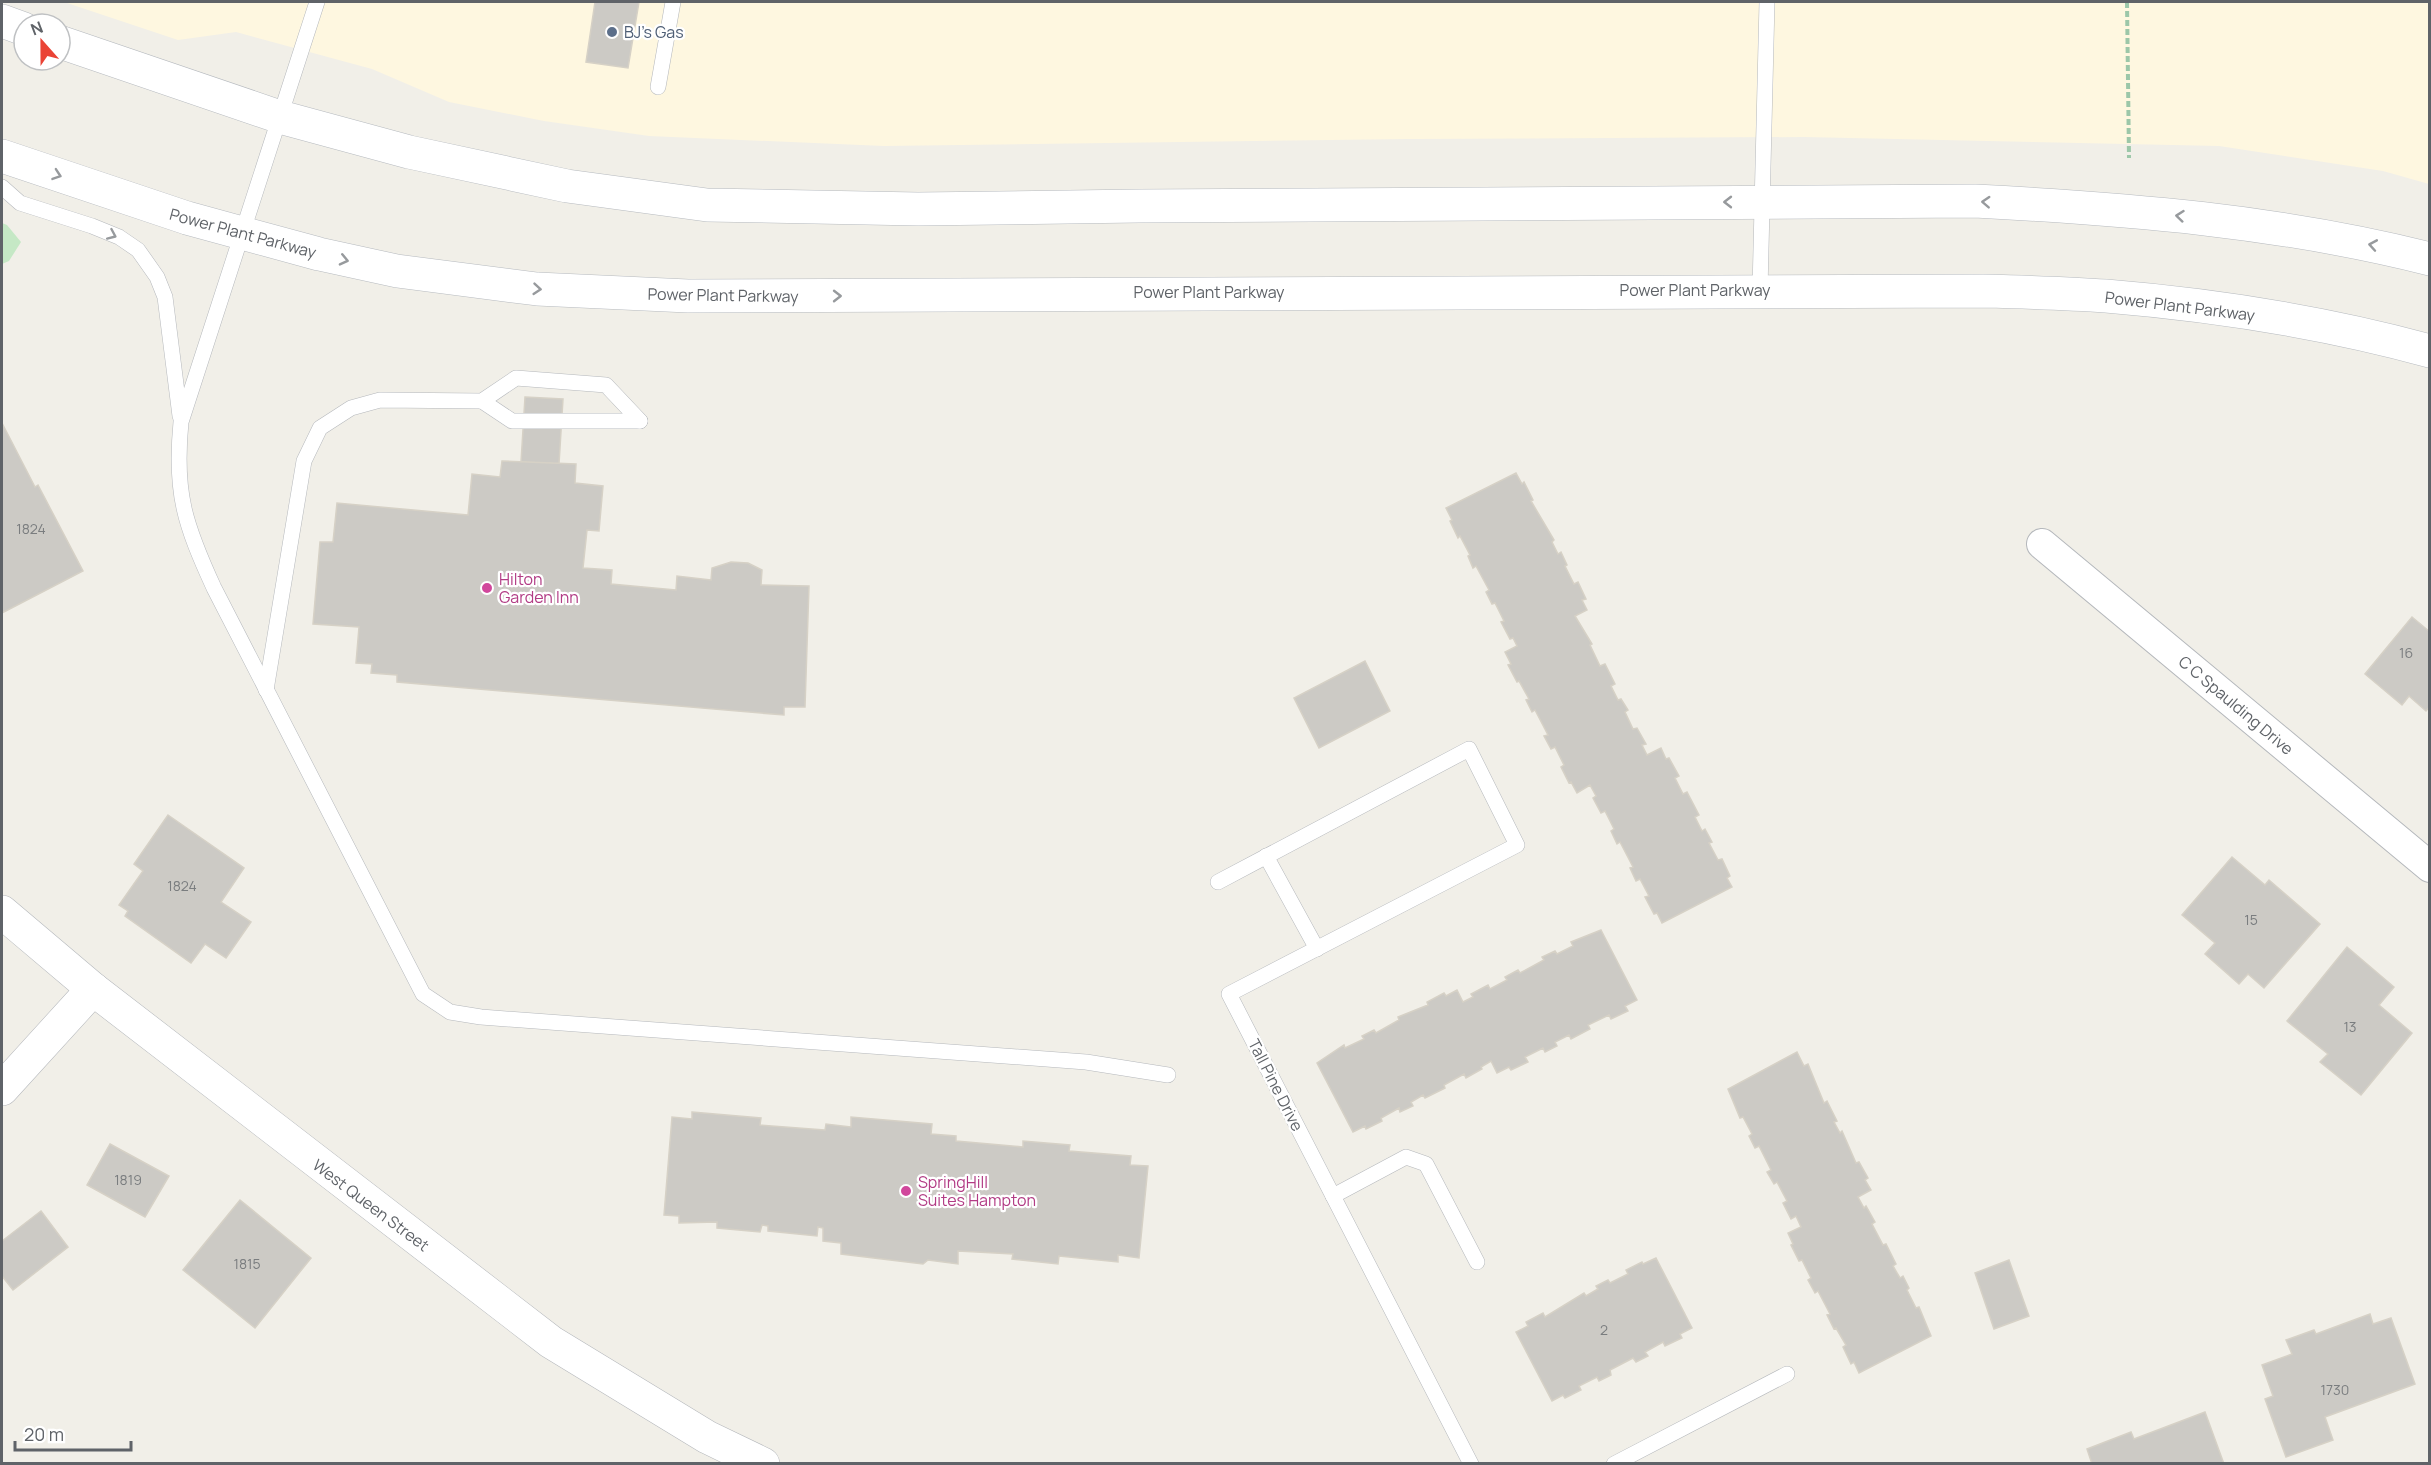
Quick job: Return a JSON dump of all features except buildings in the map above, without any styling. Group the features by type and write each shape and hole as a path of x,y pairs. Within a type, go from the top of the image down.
{"main road":[{"path":"72,46 280,117 410,152 567,186 707,205 918,209 1975,201 2111,208 2259,225 2382,247 2430,259"},
{"name":"Power Plant Parkway","path":"2,156 187,218 319,254 397,271 537,289 688,296 1760,290 1983,291 2106,296 2249,313 2361,332 2430,351"},
{"name":"West Queen Street","path":"2,912 93,988 551,1342 706,1437 762,1464"},
{"path":"2,1089 93,988"}],"street":[{"name":"C C Spaulding Drive","path":"2042,544 2430,867"}],"lane":[{"path":"317,2 181,422 177,455 180,496 191,539 423,994 450,1012 481,1017 1086,1062 1168,1075"},
{"path":"658,87 673,2"},
{"path":"1760,290 1767,2"},
{"path":"2,187 20,203 92,226 118,237 138,250 157,277 165,297 170,321 170,346 181,422"},
{"path":"266,690 304,460 320,428 351,408 380,400 482,401 512,421 640,421 606,386 516,378 482,401"},
{"name":"Tall Pine Drive","path":"1266,856 1469,749 1517,845 1229,994 1471,1464"},
{"path":"1218,882 1266,856 1317,949"},
{"path":"1333,1196 1406,1157 1426,1164 1477,1262"},
{"path":"1614,1464 1787,1374"}],"path":[{"path":"2127,2 2129,158"}],"shaded area":[{"path":"64,2 2429,2 2429,184 2383,171 2219,146 1804,137 1409,139 884,146 649,136 544,121 449,102 372,69 236,32 178,40"}],"green space":[{"path":"2,223 7,225 21,242 9,261 2,264"}],"place":[{"name":"BJ’s Gas","path":"612,32"},
{"name":"Hilton Garden Inn","path":"487,588"},
{"name":"SpringHill Suites Hampton","path":"906,1191"}]}
